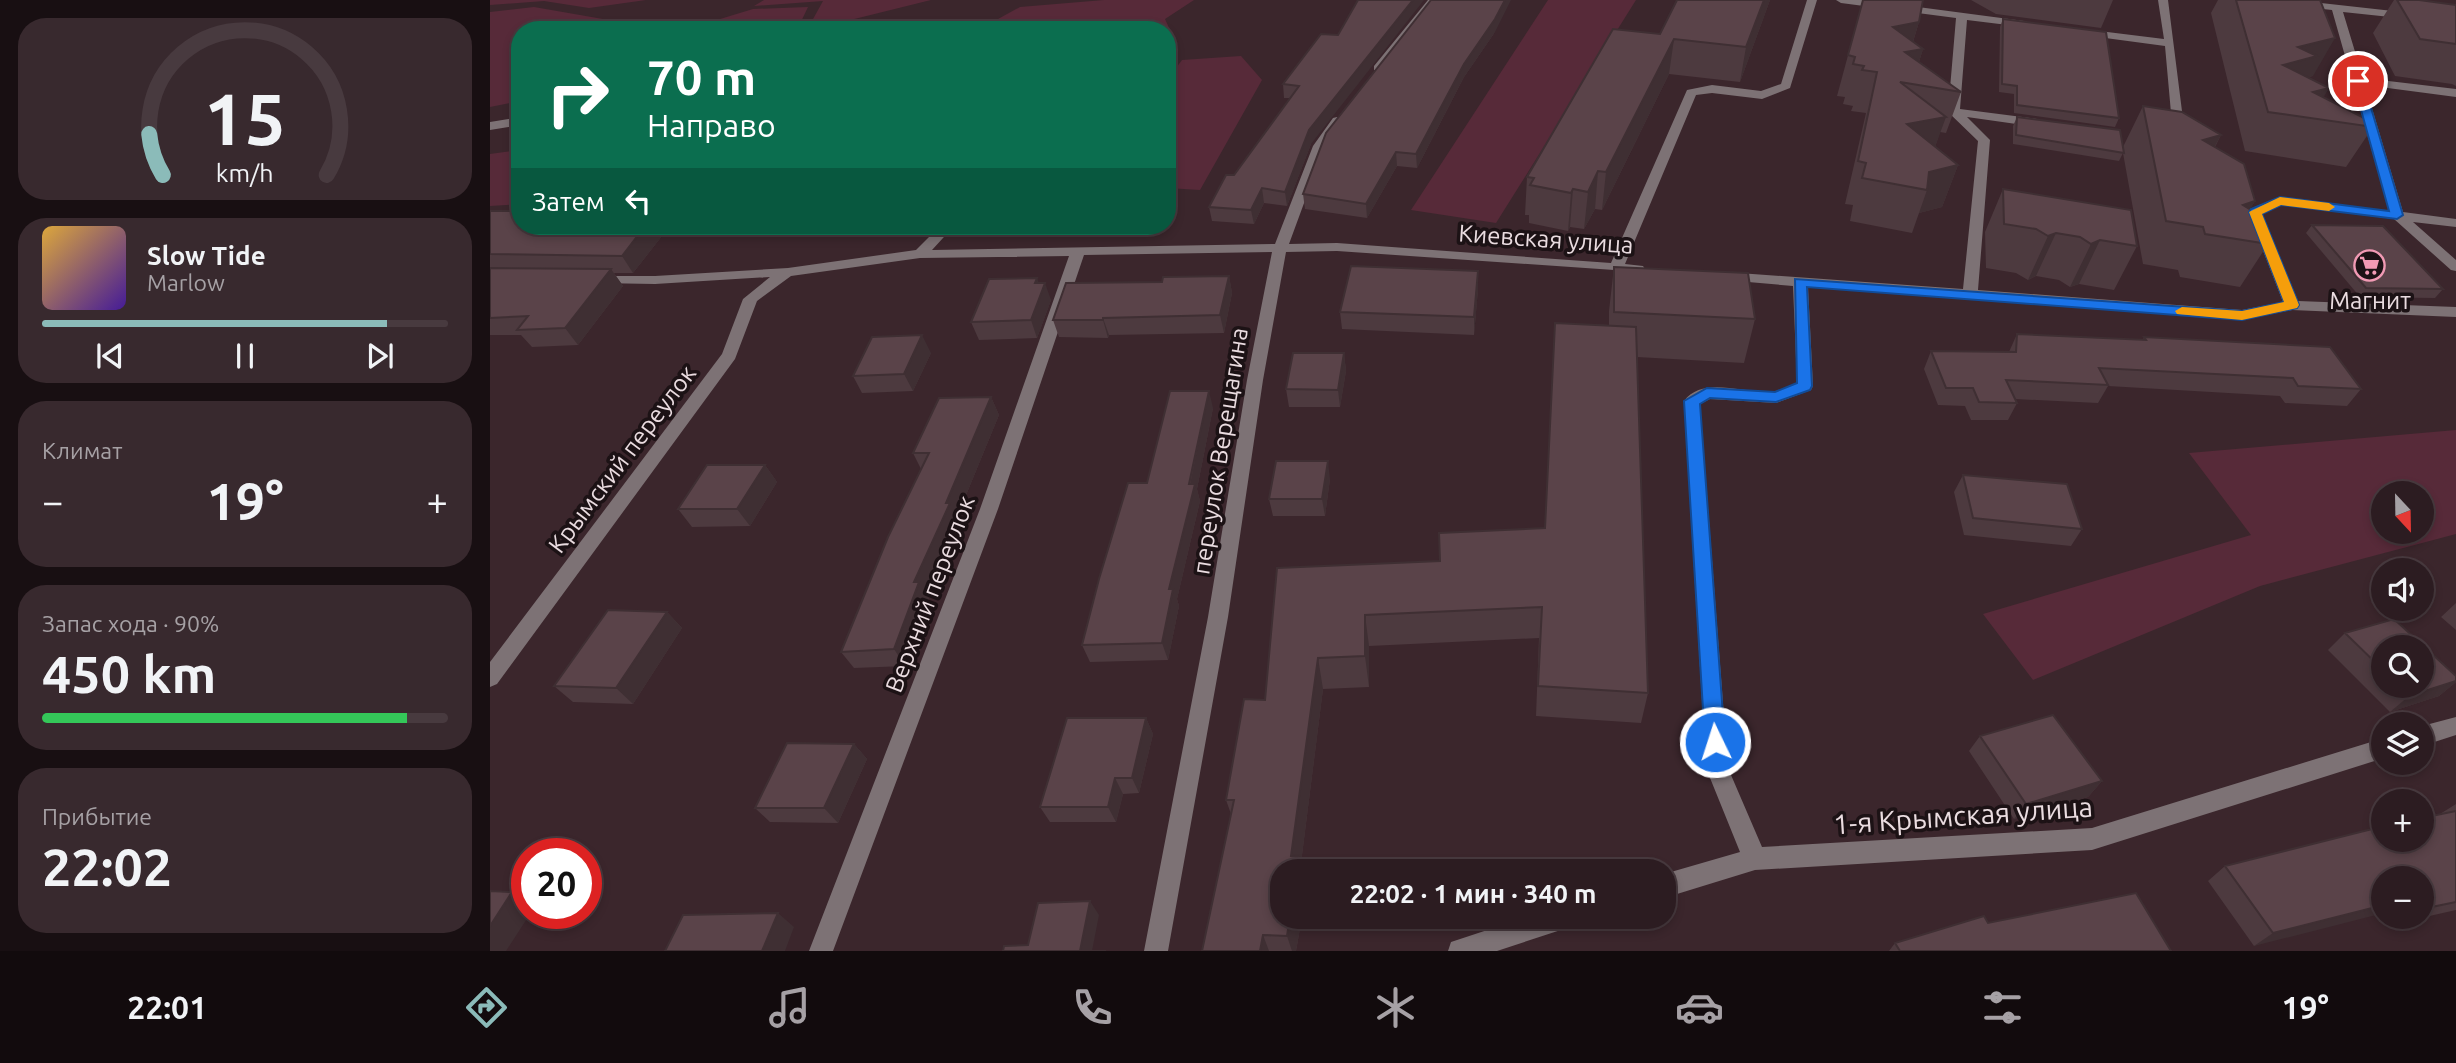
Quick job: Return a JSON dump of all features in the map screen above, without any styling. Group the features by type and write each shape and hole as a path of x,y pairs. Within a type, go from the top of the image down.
{"street":[{"path":"1366,84 1433,0"},
{"path":"1616,267 1691,92 1712,89 1762,94 1786,86 1812,0"},
{"path":"1841,0 2031,25"},
{"path":"2163,0 2180,142 2166,140"},
{"path":"2266,0 2456,21"},
{"path":"2367,0 2372,12"},
{"path":"2337,8 2397,215 2456,267"},
{"path":"1954,112 1962,16"},
{"path":"2073,30 2170,43"},
{"path":"2358,81 2456,93"},
{"name":"переулок Верещагина","path":"1156,951 1218,617 1255,380 1280,248 1319,146 1350,105"},
{"path":"1954,112 2047,124"},
{"path":"1954,112 1984,140 1970,295"},
{"path":"490,126 511,122"},
{"path":"2292,305 2255,212 2280,201 2456,223"},
{"path":"920,254 938,235"},
{"name":"Киевская улица","path":"586,279 655,280 788,272 920,254 1337,247 1656,270"},
{"name":"Верхний переулок","path":"821,951 989,509 1078,251"},
{"name":"Крымский переулок","path":"490,678 729,355 750,299 788,272"},
{"path":"1708,275 2242,315 2292,305 2456,312"},
{"path":"1755,859 1717,768 1692,401 1707,393 1776,397 1805,386 1800,282"},
{"path":"2434,732 2456,726"},
{"name":"1-я Крымская улица","path":"1676,882 1755,859 2092,839 2371,752"},
{"path":"1460,951 1527,929"}],"shaded area":[{"path":"490,0 646,0 589,8 544,1 490,5"},
{"path":"764,0 931,0 846,21 812,21 823,1 754,6"},
{"path":"1104,0 1194,0 1165,19 1166,21 994,21 1020,7"},
{"path":"1548,0 1636,0 1496,223 1411,210"},
{"path":"534,7 614,21 511,21 511,103 490,107 490,12"},
{"path":"808,7 801,21 714,21 753,9"},
{"path":"1241,56 1262,80 1200,190 1176,189 1176,68 1182,60"},
{"path":"511,151 511,205 490,206 490,154"},
{"path":"2456,430 2456,534 2434,540 2434,481 2371,481 2371,544 2418,544 2260,586 2033,680 1983,614 2251,535 2189,453"}],"building":[{"path":"1358,0 1413,0 1309,130 1285,192 1262,188 1251,210 1209,207 1226,175 1234,175 1299,86 1283,84 1321,34 1338,35"},
{"path":"1431,0 1505,0 1464,64 1416,154 1396,152 1366,204 1303,194 1326,133"},
{"path":"1677,0 1764,0 1746,47 1674,39 1606,172 1598,171 1588,192 1573,189 1571,193 1530,185 1534,178 1527,177 1613,29 1660,34"},
{"path":"1863,0 1923,0 1919,22 1893,27 1923,49 1905,52 1961,92 1900,82 1946,117 1907,124 1958,165 1929,172 1927,190 1862,178 1866,163 1858,161 1877,72 1862,70 1864,66 1853,64 1855,57 1848,55"},
{"path":"2236,0 2320,0 2335,38 2298,47 2317,56 2283,65 2329,88 2313,92 2374,123 2373,127 2268,112"},
{"path":"2397,0 2456,5 2456,44 2420,39"},
{"path":"2003,19 2106,32 2119,118 2017,105 2017,86 2002,84"},
{"path":"2143,106 2182,112 2221,135 2203,140 2244,164 2255,201 2243,205 2259,215 2268,244 2205,234 2203,227 2166,221"},
{"path":"2017,117 2120,130 2124,153 2016,135"},
{"path":"2003,189 2131,210 2137,246 2100,240 2091,244 2080,237 2056,233 2048,236 2036,229 2004,224"},
{"path":"490,211 511,211 511,235 638,235 622,256 490,254"},
{"name":"Магнит","path":"2312,225 2383,226 2443,289 2366,288"},
{"path":"1351,266 1478,271 1474,317 1340,312"},
{"path":"1614,267 1748,273 1755,319 1614,312"},
{"path":"490,268 611,269 565,328 517,330 528,316 490,318"},
{"path":"1229,276 1220,315 1053,320 1066,283 1162,282 1163,277"},
{"path":"1037,278 1035,283 1045,283 1031,320 971,322 989,279"},
{"path":"1555,323 1636,327 1648,693 1538,686 1542,607 1365,615 1365,656 1318,658 1291,856 1300,859 1270,859 1270,929 1288,929 1287,936 1263,935 1260,951 1202,951 1234,800 1226,800 1244,699 1265,700 1277,568 1440,561 1439,533 1545,528"},
{"path":"2017,334 2146,340 2144,337 2330,347 2361,389 2298,386 2293,378 2099,368 2108,385 2006,380 2017,403 1979,402 1973,388 1946,388 1931,351 2016,352"},
{"path":"922,335 904,374 853,376 872,337"},
{"path":"1293,353 1344,353 1338,390 1286,389"},
{"path":"1170,391 1209,391 1189,484 1195,484 1169,589 1173,589 1162,643 1082,645 1128,483 1147,483"},
{"path":"991,397 946,503 950,503 914,582 919,582 894,649 841,652 888,537 929,453 913,453 939,398"},
{"path":"1276,461 1328,461 1322,499 1269,499"},
{"path":"707,465 765,465 737,509 678,509"},
{"path":"1963,475 2067,484 2082,529 1973,518"},
{"path":"608,610 667,612 616,688 554,686"},
{"path":"2396,621 2411,635 2371,635 2371,658 2345,633"},
{"path":"2434,656 2456,676 2456,681 2434,688"},
{"path":"2053,715 2102,781 2026,804 1980,736"},
{"path":"1067,718 1146,718 1132,778 1115,778 1108,807 1040,807"},
{"path":"787,743 854,744 824,808 755,808"},
{"path":"2456,811 2456,902 2434,907 2434,866 2371,866 2371,908 2273,933 2225,866 2371,829 2371,852 2434,852 2434,816"},
{"path":"490,891 511,892 511,894 490,926"},
{"path":"2136,893 2171,951 1900,951 1895,943 1984,916 1988,923"},
{"path":"1090,901 1080,951 1003,951 1004,946 1028,945 1038,903"},
{"path":"778,913 762,951 665,951 683,915"}],"slow traffic":[{"path":"2182,311 2242,315 2292,305 2255,212 2280,201 2329,207"}],"place":[{"name":"Магнит","path":"2370,266"}],"route":[{"path":"1715,742 1692,401 1707,393 1776,397 1805,386 1800,282 2242,315 2292,305 2255,212 2280,201 2397,215 2358,81"}]}
